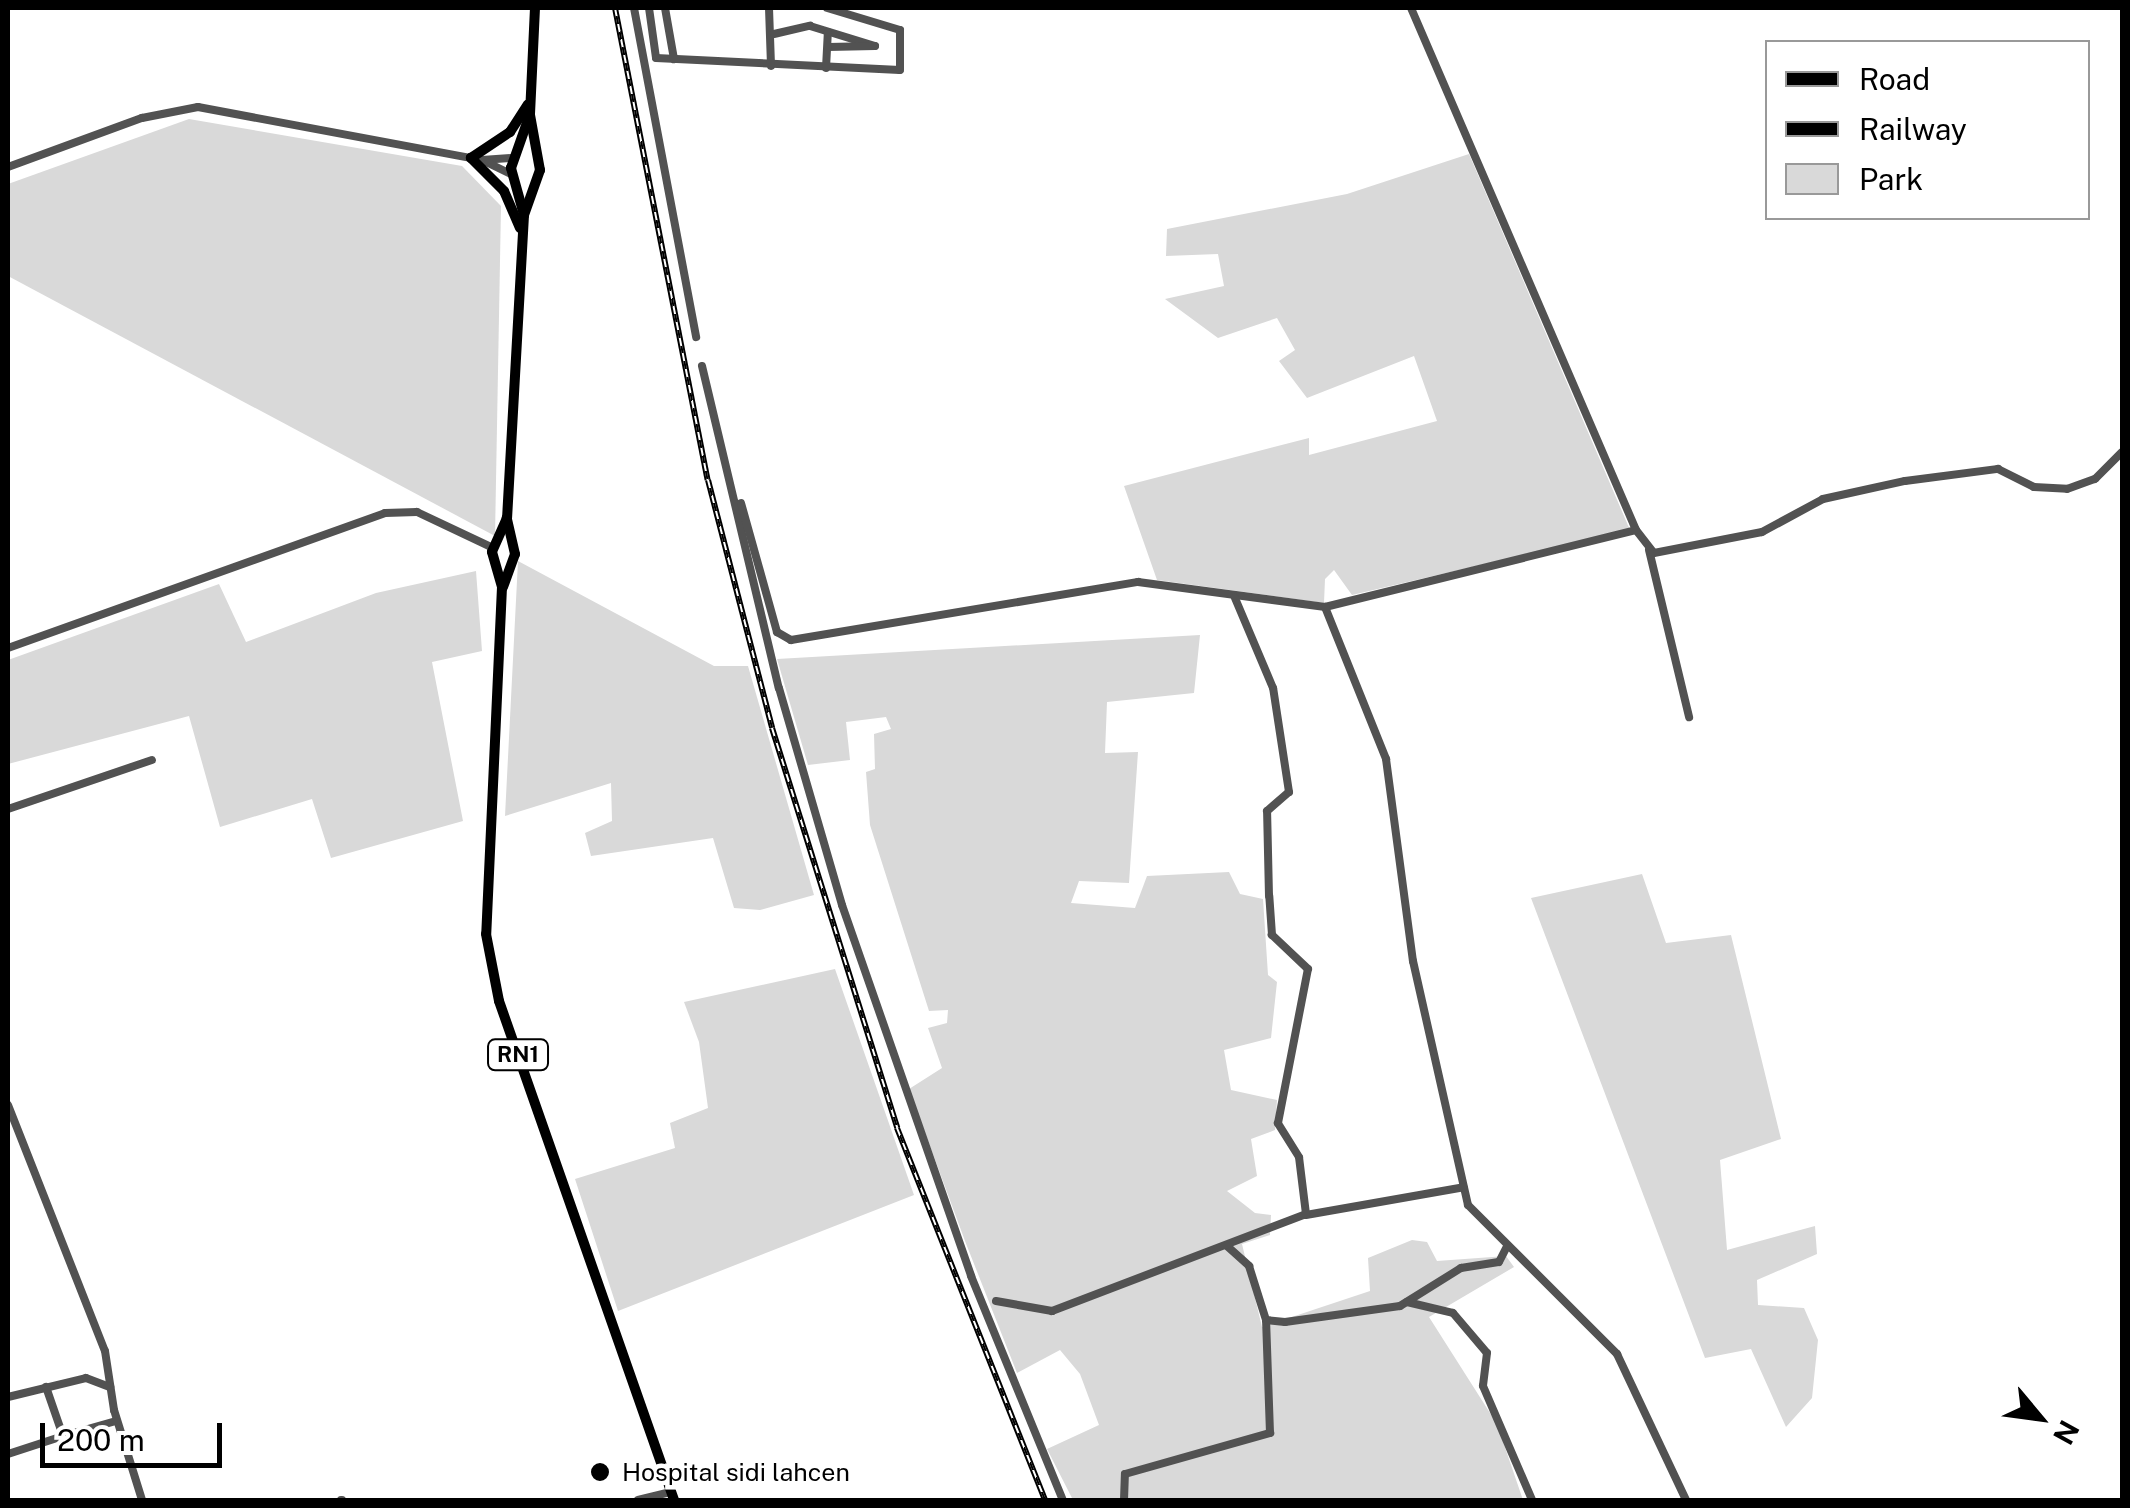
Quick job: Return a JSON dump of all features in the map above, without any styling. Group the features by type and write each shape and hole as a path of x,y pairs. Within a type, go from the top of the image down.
{"main road":[{"path":"507,518 496,545 498,563 510,563 512,545 507,518 524,215 535,180 537,157 530,115 535,8"},
{"path":"523,234 506,195 477,159 510,132 531,99"},
{"path":"524,215 514,176 516,156 530,115"},
{"path":"516,156 537,157"},
{"path":"514,176 535,180"},
{"path":"496,545 512,545"},
{"name":"RN1","path":"498,563 502,588 487,847 490,964 672,1496"},
{"name":"RN1","path":"502,588 510,563"}],"street":[{"path":"634,8 696,337"},
{"path":"649,8 656,58 900,70 900,30 827,8"},
{"path":"665,8 674,59"},
{"path":"769,8 774,34 770,66"},
{"path":"1411,8 1636,530 1650,550 1689,717"},
{"path":"774,34 810,26 875,46 828,47"},
{"path":"826,68 828,32"},
{"path":"8,167 142,118 198,107 477,159 514,176"},
{"path":"477,159 516,156"},
{"path":"702,366 779,688 842,905 913,1120 1064,1500"},
{"path":"1650,550 1750,536 1823,499 1904,481 1998,469 2034,487 2067,488 2095,479 2122,452"},
{"path":"741,503 777,632 788,640 1138,582 1235,598 1325,607 1636,530"},
{"path":"8,648 385,512 417,512 496,545"},
{"path":"1235,598 1272,688 1289,792 1268,811 1269,896 1272,935 1308,969 1278,1113 1281,1134 1299,1157 1306,1215"},
{"path":"1325,607 1386,759 1413,962 1470,1208 1506,1248 1617,1354 1686,1500"},
{"path":"8,810 152,760"},
{"path":"8,1105 101,1339 116,1421 142,1500"},
{"path":"996,1301 1050,1311 1226,1246 1248,1230 1306,1215 1464,1187"},
{"path":"1124,1500 1125,1474 1270,1433 1266,1320 1246,1261 1226,1246"},
{"path":"1408,1302 1461,1268 1499,1262 1506,1248"},
{"path":"1420,1293 1432,1306"},
{"path":"1266,1320 1334,1320 1408,1302 1457,1316 1487,1353 1483,1386 1532,1500"},
{"path":"8,1397 95,1378 110,1387"},
{"path":"46,1387 62,1436"},
{"path":"8,1454 116,1421"},
{"path":"638,1500 672,1496"}],"green space":[{"path":"189,119 462,166 501,206 495,536 8,276 8,184"},
{"path":"1469,154 1630,530 1352,595 1334,570 1325,579 1324,603 1157,580 1124,486 1309,438 1309,455 1437,421 1414,356 1307,398 1279,361 1295,350 1277,318 1218,338 1165,299 1224,286 1218,254 1166,256 1167,229 1347,194"},
{"path":"518,561 714,666 748,666 814,895 760,910 734,908 713,838 591,856 585,833 612,821 611,783 505,816"},
{"path":"476,571 482,651 432,662 463,821 331,858 312,799 220,827 189,716 8,764 8,660 219,584 246,642 376,593"},
{"path":"1200,635 1194,693 1107,702 1105,753 1138,752 1129,883 1079,881 1071,903 1135,908 1147,876 1229,872 1240,894 1263,899 1268,975 1277,982 1271,1038 1224,1050 1231,1090 1277,1100 1275,1130 1251,1139 1257,1176 1227,1191 1255,1213 1271,1215 1270,1235 1242,1244 1262,1327 1370,1291 1368,1258 1412,1240 1427,1242 1437,1261 1506,1256 1514,1267 1429,1317 1497,1424 1523,1500 1073,1500 1047,1449 1099,1425 1080,1374 1060,1350 1017,1373 965,1241 909,1089 942,1068 928,1028 947,1023 948,1010 929,1011 870,825 866,772 875,769 874,734 891,729 886,717 846,722 850,760 808,765 777,659"},
{"path":"1642,874 1666,943 1731,935 1781,1139 1720,1160 1727,1250 1815,1226 1817,1254 1757,1280 1758,1305 1804,1308 1818,1340 1812,1398 1786,1427 1751,1349 1705,1358 1531,898"},
{"path":"835,969 914,1195 618,1311 575,1179 675,1148 670,1123 708,1108 699,1042 684,1002"}],"railway":[{"path":"615,8 708,480 772,728 897,1128 1045,1500"}],"place":[{"name":"Hospital sidi lahcen","path":"600,1472"}]}
